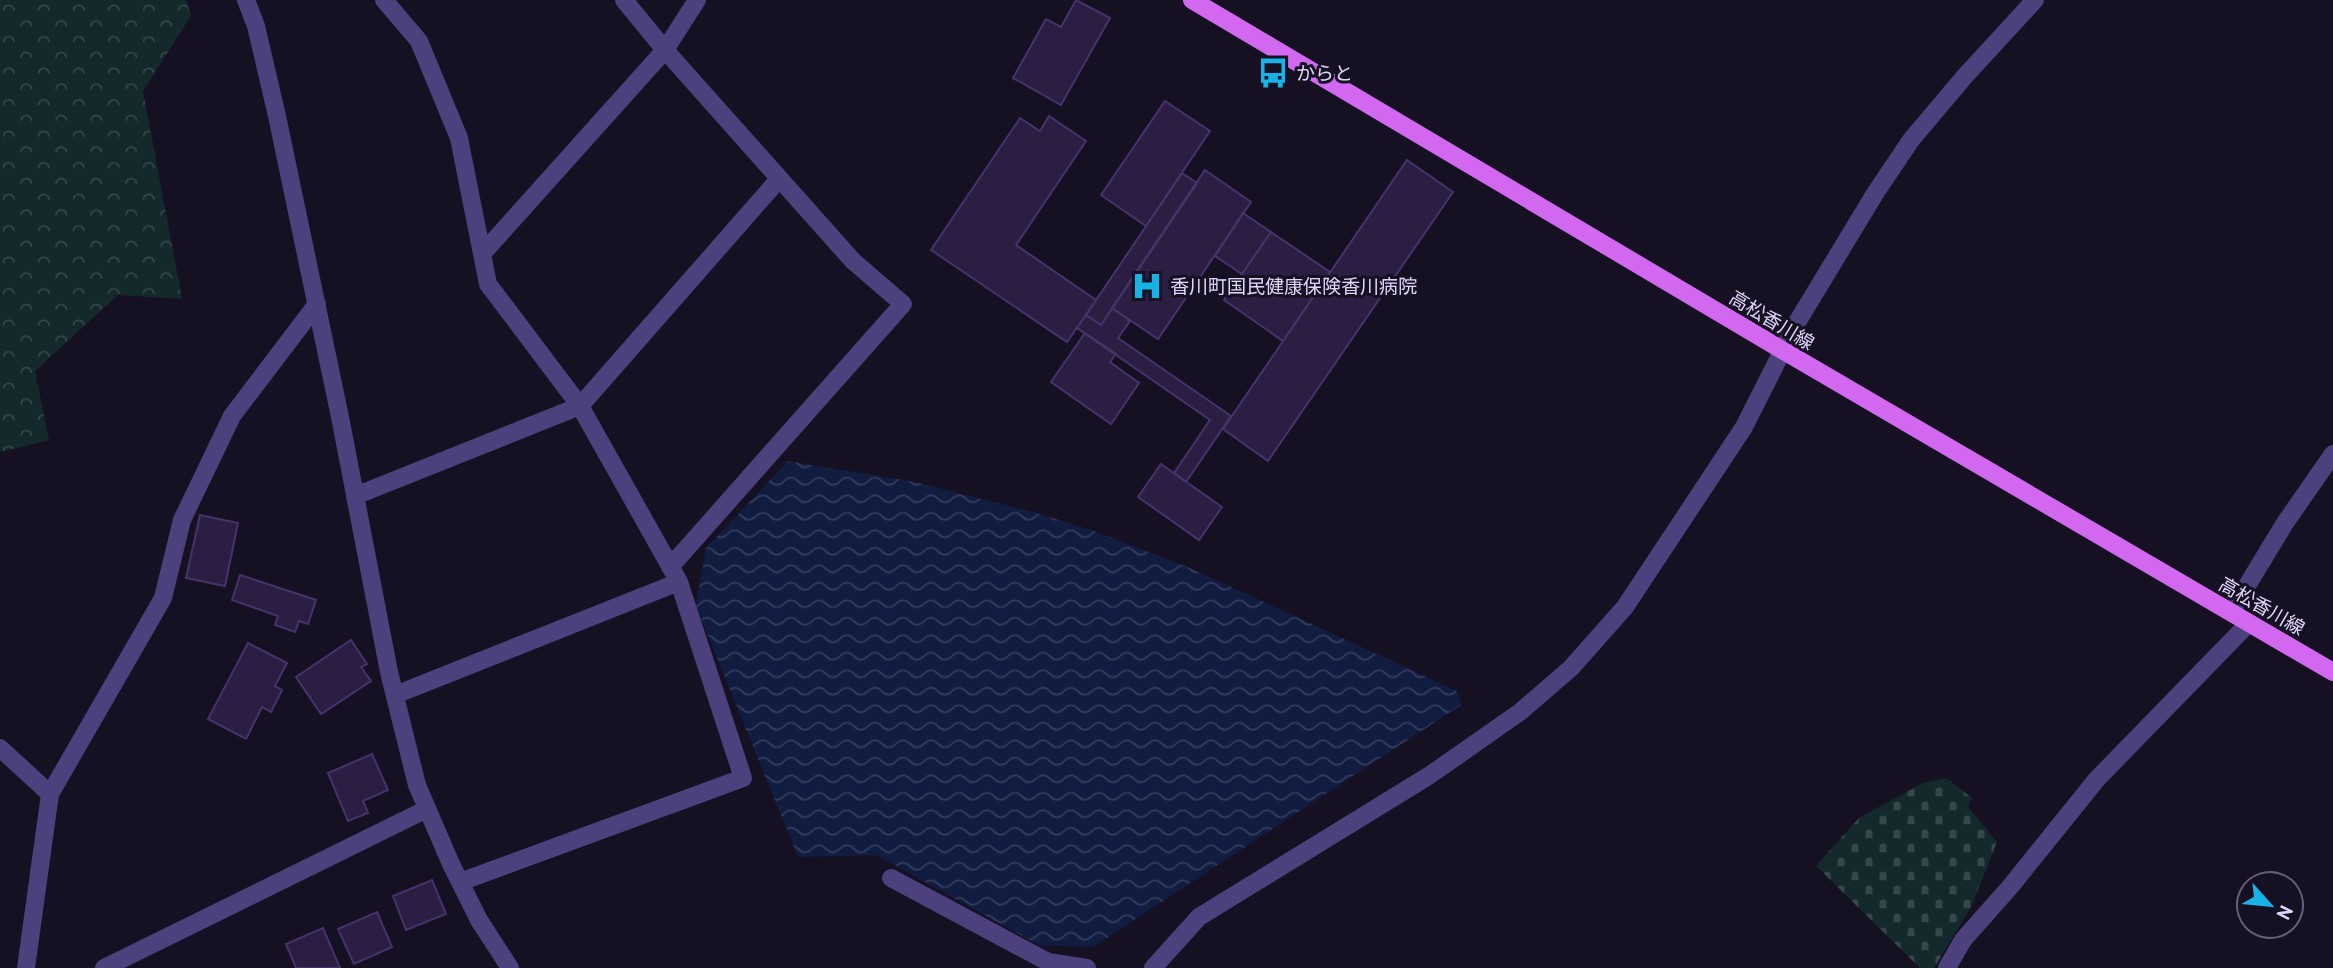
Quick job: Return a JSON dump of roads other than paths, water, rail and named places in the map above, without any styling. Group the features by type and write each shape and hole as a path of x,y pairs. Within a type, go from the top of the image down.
{"main road":[{"name":"高松香川線","path":"1192,0 1782,351 2333,672"}],"street":[{"path":"246,0 256,26 271,90 317,304 389,672 417,785 479,920 510,968"},
{"path":"384,0 419,41 458,138 488,284 580,406 675,574 743,778 460,882"},
{"path":"395,695 675,574 903,304 853,261 665,50 624,0"},
{"path":"482,254 665,50 697,0"},
{"path":"1153,968 1199,917 1430,775 1520,712 1571,668 1632,596 1744,427 1782,351 1910,140 2035,0"},
{"path":"355,496 580,406 779,178"},
{"path":"26,968 50,794 163,598 182,520 232,416 317,304"},
{"path":"2231,612 2285,523 2333,454"},
{"path":"1947,968 1963,940 2010,887 2096,779 2249,623"},
{"path":"0,748 50,794"},
{"path":"104,968 427,810"},
{"path":"891,878 1048,962 1087,968"}],"water":[{"path":"788,461 915,482 1033,512 1094,531 1190,568 1457,691 1461,705 1093,947 1039,945 876,855 798,857 696,606 706,548"}],"place":[{"name":"からと","path":"1273,73"},
{"name":"香川町国民健康保険香川病院","path":"1147,286"}]}
